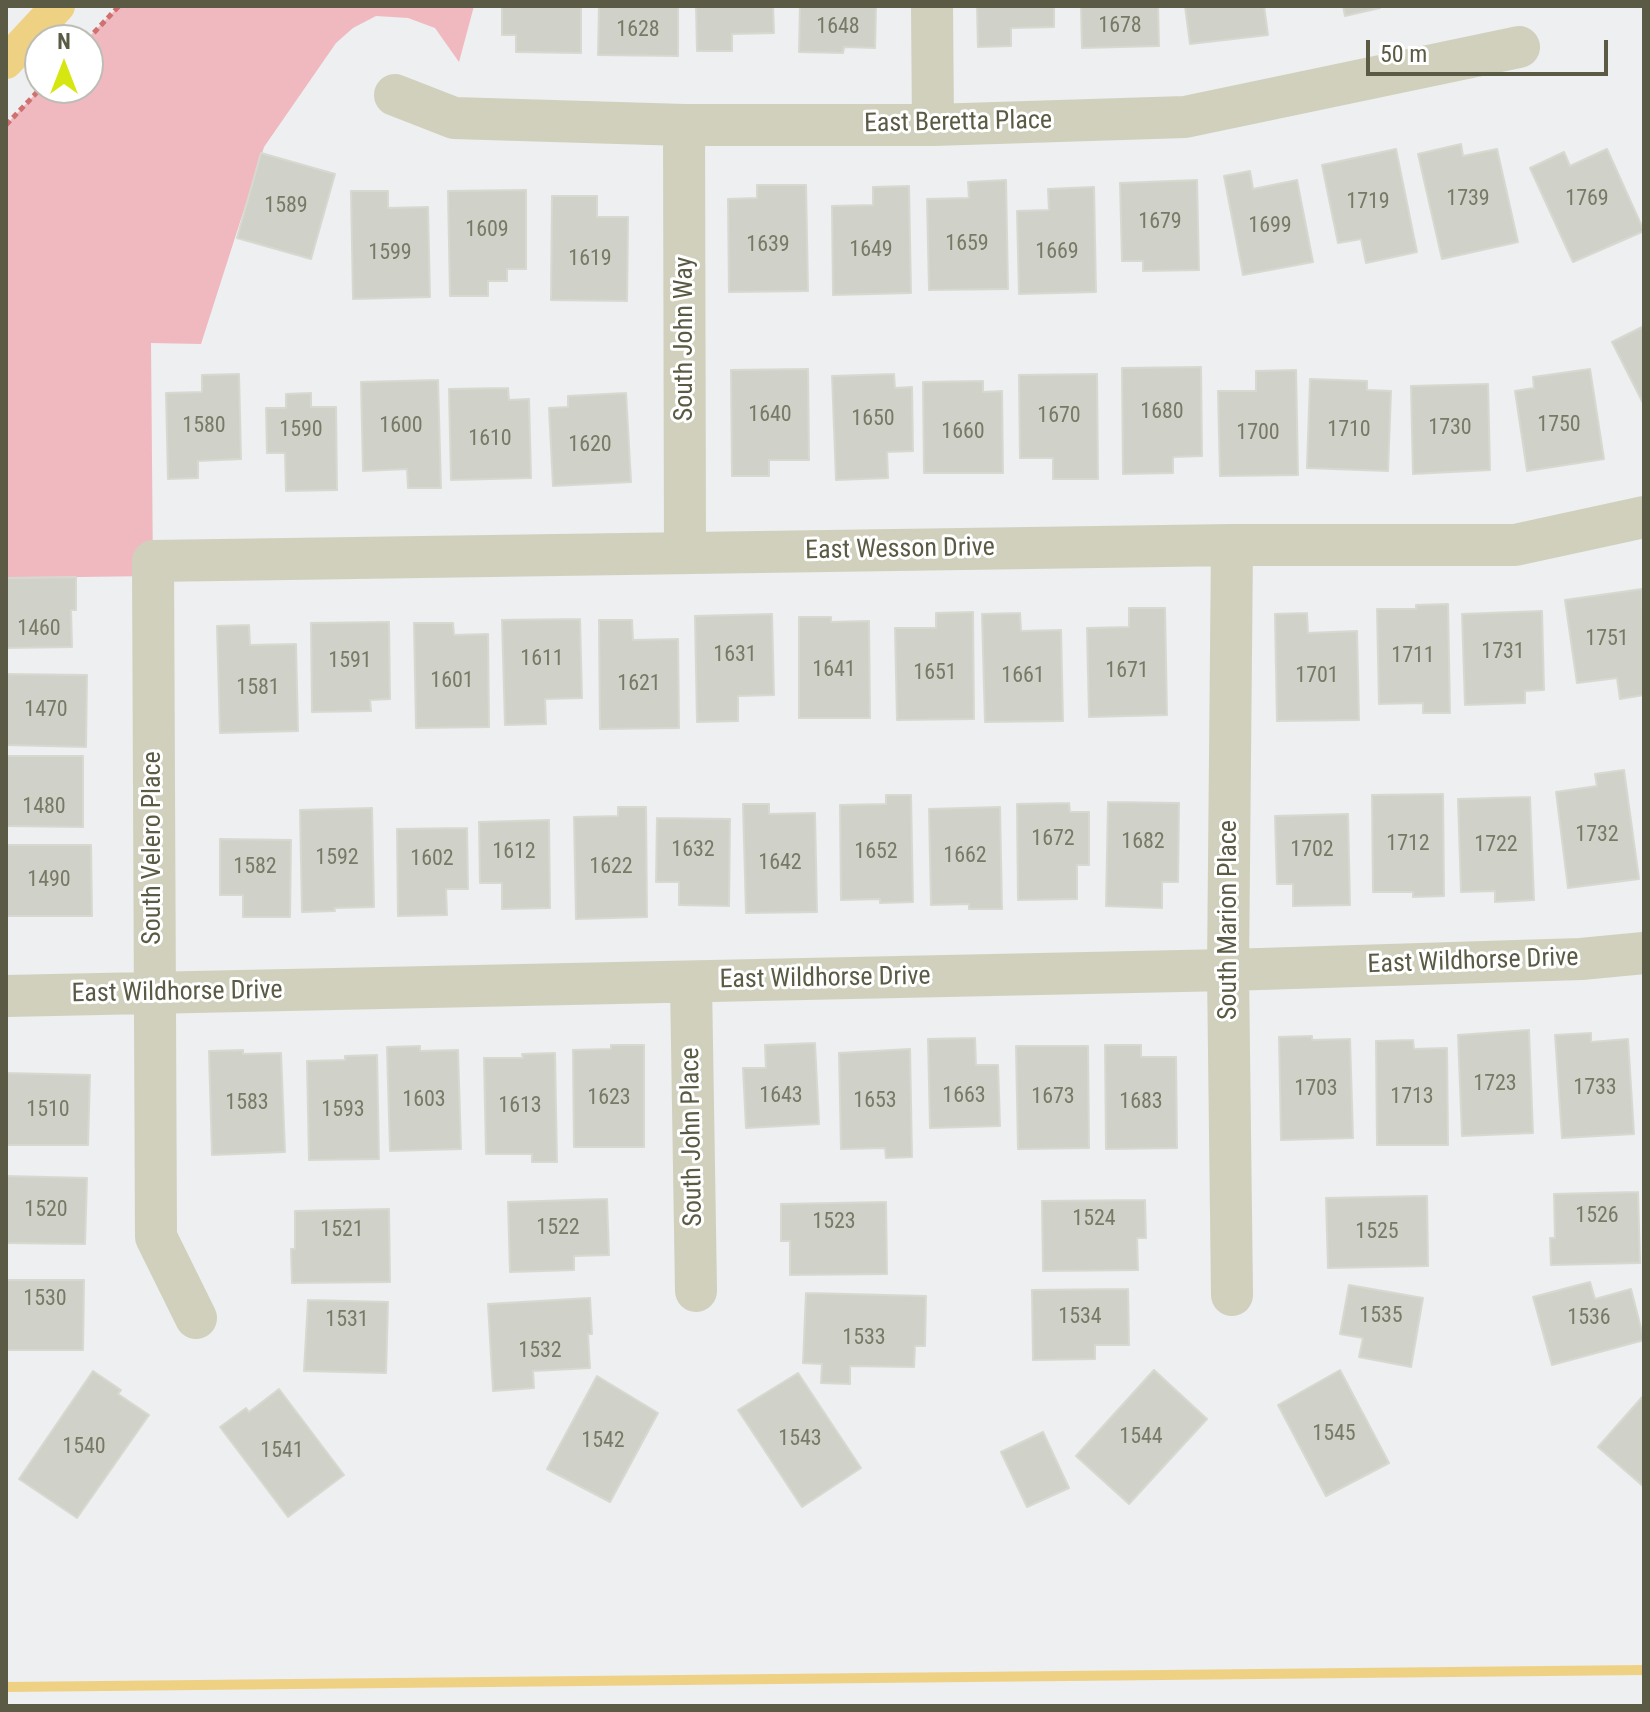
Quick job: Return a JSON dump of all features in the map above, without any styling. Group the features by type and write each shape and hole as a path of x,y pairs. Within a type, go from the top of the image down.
{"street":[{"path":"932,6 933,125"},
{"name":"East Beretta Place","path":"395,95 454,118 684,125 933,125 1185,117 1519,47"},
{"name":"South John Way","path":"684,125 685,553"},
{"name":"East Wesson Drive","path":"153,561 1232,545 1515,545 1644,517"},
{"name":"South Marion Place","path":"1232,545 1228,970 1232,1295"},
{"name":"South Velero Place","path":"153,561 156,1237 196,1318"},
{"name":"East Wildhorse Drive","path":"6,996 1228,970 1581,959 1644,953"},
{"name":"South John Place","path":"691,982 696,1291"}],"path":[{"path":"102,24 119,6"},
{"path":"6,125 26,104"}],"shaded area":[{"path":"119,6 474,6 459,62 435,28 408,18 376,16 353,28 336,43 264,147 201,344 151,343 153,576 6,578 6,125 26,104 104,104 104,24 102,24"}],"building":[{"path":"502,6 581,6 581,53 516,52 516,35 502,35"},
{"path":"599,6 678,6 678,56 598,55"},
{"path":"696,6 773,6 774,33 732,34 732,51 697,51"},
{"path":"800,6 876,6 875,48 844,47 843,53 799,52"},
{"path":"977,6 1054,6 1054,27 1011,28 1011,46 978,47"},
{"path":"1081,6 1158,6 1159,46 1082,48"},
{"path":"1185,6 1264,6 1268,35 1190,44"},
{"path":"1343,6 1380,6 1380,8 1345,16"},
{"path":"1461,144 1463,156 1497,149 1518,242 1442,259 1418,154"},
{"path":"1396,149 1417,252 1366,263 1361,239 1338,243 1322,165"},
{"path":"1607,149 1644,231 1573,262 1530,168 1564,152 1570,166"},
{"path":"261,153 335,174 311,259 237,238"},
{"path":"1250,171 1253,189 1297,180 1313,262 1243,275 1224,176"},
{"path":"1006,180 1008,289 929,290 927,199 969,198 968,182"},
{"path":"1197,180 1199,270 1143,271 1143,261 1122,261 1120,183"},
{"path":"757,185 806,185 808,291 729,292 728,199 757,198"},
{"path":"909,186 911,293 833,295 832,206 873,205 873,187"},
{"path":"1094,187 1096,292 1019,294 1017,211 1049,210 1048,189"},
{"path":"526,190 526,269 507,269 507,281 488,281 488,296 450,296 448,191"},
{"path":"351,191 388,191 388,208 428,207 430,297 353,299"},
{"path":"552,196 597,196 597,217 628,217 627,301 551,300"},
{"path":"1644,326 1644,405 1612,342"},
{"path":"1201,367 1202,456 1173,457 1173,473 1123,474 1122,368"},
{"path":"808,369 809,460 769,460 769,476 732,476 731,370"},
{"path":"1590,369 1604,459 1527,471 1515,391 1534,388 1533,377"},
{"path":"1296,370 1298,475 1220,476 1218,391 1256,391 1256,371"},
{"path":"239,374 241,459 198,461 198,478 168,479 166,393 202,392 202,375"},
{"path":"894,374 895,388 912,387 913,451 887,452 888,478 836,480 832,376"},
{"path":"1097,374 1098,479 1053,479 1053,458 1020,458 1019,375"},
{"path":"1310,379 1367,381 1367,390 1391,391 1388,471 1307,468"},
{"path":"438,380 441,488 408,488 407,469 363,471 361,382"},
{"path":"983,381 983,392 1002,391 1003,473 924,473 923,382"},
{"path":"1488,384 1490,470 1413,474 1411,386"},
{"path":"508,388 509,400 529,399 531,478 451,480 449,389"},
{"path":"311,393 311,407 336,407 337,490 286,491 285,453 267,453 266,408 286,408 286,394"},
{"path":"626,393 631,482 553,486 549,408 568,407 568,396"},
{"path":"76,577 76,610 71,610 72,647 6,648 6,578"},
{"path":"1642,589 1644,695 1620,699 1617,678 1577,683 1565,600"},
{"path":"1448,604 1450,713 1423,713 1423,703 1379,704 1377,609 1416,609 1416,605"},
{"path":"1129,608 1165,608 1167,715 1089,717 1087,628 1129,627"},
{"path":"1542,611 1544,690 1525,691 1525,703 1465,705 1462,614"},
{"path":"973,612 974,719 897,720 895,628 936,628 936,613"},
{"path":"1020,613 1021,631 1061,630 1063,721 985,722 982,614"},
{"path":"1307,613 1308,633 1357,631 1359,720 1277,721 1275,614"},
{"path":"772,614 774,695 738,696 738,721 697,722 695,616"},
{"path":"799,617 831,617 831,622 869,621 870,718 799,718"},
{"path":"580,619 582,698 545,699 546,724 505,725 502,620"},
{"path":"599,620 632,620 633,640 678,639 679,728 600,729"},
{"path":"389,622 390,699 370,700 371,711 312,712 311,623"},
{"path":"414,623 453,623 454,635 488,634 489,727 416,728"},
{"path":"249,625 250,645 296,644 298,731 220,733 217,626"},
{"path":"6,674 87,675 86,747 6,745"},
{"path":"6,756 83,756 83,827 6,826"},
{"path":"1624,770 1639,879 1568,888 1556,792 1597,786 1595,774"},
{"path":"1443,794 1444,896 1413,897 1413,892 1373,892 1372,795"},
{"path":"886,795 911,795 913,902 841,900 840,805 886,804"},
{"path":"1530,797 1534,900 1495,902 1495,891 1461,892 1458,799"},
{"path":"1108,802 1179,803 1178,882 1162,882 1162,908 1106,906"},
{"path":"1069,803 1070,812 1089,812 1089,865 1077,865 1077,899 1018,900 1017,804"},
{"path":"743,804 769,804 769,814 815,813 817,912 746,913"},
{"path":"618,807 646,807 647,917 576,919 574,817 618,816"},
{"path":"1000,807 1002,909 969,909 969,904 931,905 929,809"},
{"path":"372,808 374,907 302,912 300,810"},
{"path":"1348,814 1350,905 1293,906 1293,884 1277,884 1275,816"},
{"path":"657,818 730,819 729,906 679,905 679,882 656,882"},
{"path":"549,820 550,908 502,909 502,883 480,883 479,822"},
{"path":"467,828 468,889 446,889 447,915 398,916 397,829"},
{"path":"220,839 291,840 290,917 243,917 243,895 220,895"},
{"path":"6,845 91,845 92,916 6,916"},
{"path":"1529,1030 1533,1133 1462,1136 1458,1035"},
{"path":"1591,1033 1591,1042 1628,1039 1634,1134 1562,1138 1555,1035"},
{"path":"1312,1036 1312,1040 1350,1039 1353,1138 1281,1140 1279,1037"},
{"path":"975,1038 976,1065 998,1065 1000,1126 930,1128 928,1039"},
{"path":"1413,1040 1414,1049 1447,1048 1448,1145 1377,1145 1376,1041"},
{"path":"815,1043 819,1124 746,1128 743,1068 766,1068 765,1045"},
{"path":"611,1045 644,1045 644,1147 574,1147 573,1050 611,1049"},
{"path":"1105,1045 1141,1045 1141,1057 1176,1057 1177,1148 1106,1149"},
{"path":"420,1046 420,1051 458,1050 461,1149 390,1151 387,1047"},
{"path":"1016,1046 1088,1046 1089,1148 1018,1149"},
{"path":"910,1049 912,1157 886,1158 885,1148 841,1149 839,1053"},
{"path":"243,1050 243,1054 281,1053 285,1152 212,1155 209,1051"},
{"path":"555,1053 557,1162 532,1162 532,1154 486,1154 484,1058 523,1058 522,1054"},
{"path":"377,1055 379,1159 309,1160 307,1061"},
{"path":"6,1073 90,1075 88,1145 6,1145"},
{"path":"6,1176 87,1178 85,1244 6,1243"},
{"path":"1638,1192 1640,1263 1551,1265 1550,1238 1555,1238 1554,1194"},
{"path":"1427,1196 1428,1266 1328,1268 1326,1198"},
{"path":"607,1199 609,1255 574,1256 574,1270 510,1272 508,1202"},
{"path":"1145,1200 1146,1238 1137,1238 1138,1270 1043,1271 1042,1201"},
{"path":"886,1202 887,1274 790,1275 790,1241 781,1241 781,1204"},
{"path":"389,1209 390,1282 292,1283 291,1249 295,1249 295,1211"},
{"path":"6,1280 84,1280 83,1350 6,1350"},
{"path":"1590,1282 1595,1299 1631,1289 1644,1340 1552,1365 1533,1297"},
{"path":"1349,1285 1423,1298 1411,1367 1359,1357 1363,1338 1340,1334"},
{"path":"1128,1289 1129,1345 1095,1345 1095,1359 1033,1360 1032,1290"},
{"path":"806,1293 926,1296 925,1346 915,1346 914,1367 850,1366 850,1384 821,1383 822,1364 803,1363"},
{"path":"590,1298 590,1368 533,1371 534,1388 493,1391 488,1304"},
{"path":"308,1300 388,1302 386,1373 304,1371"},
{"path":"1154,1370 1207,1419 1129,1504 1076,1456"},
{"path":"1340,1370 1389,1463 1326,1496 1278,1405"},
{"path":"93,1371 121,1390 118,1394 149,1415 77,1518 19,1479"},
{"path":"798,1373 861,1468 802,1507 738,1410"},
{"path":"597,1376 658,1413 610,1502 547,1469"},
{"path":"279,1389 344,1475 288,1517 220,1427 246,1408 249,1412"},
{"path":"1644,1395 1644,1487 1598,1447"},
{"path":"1043,1432 1069,1488 1027,1507 1001,1452"}],"waterway":[{"path":"6,62 58,6"},
{"path":"6,1687 1644,1670"}]}
